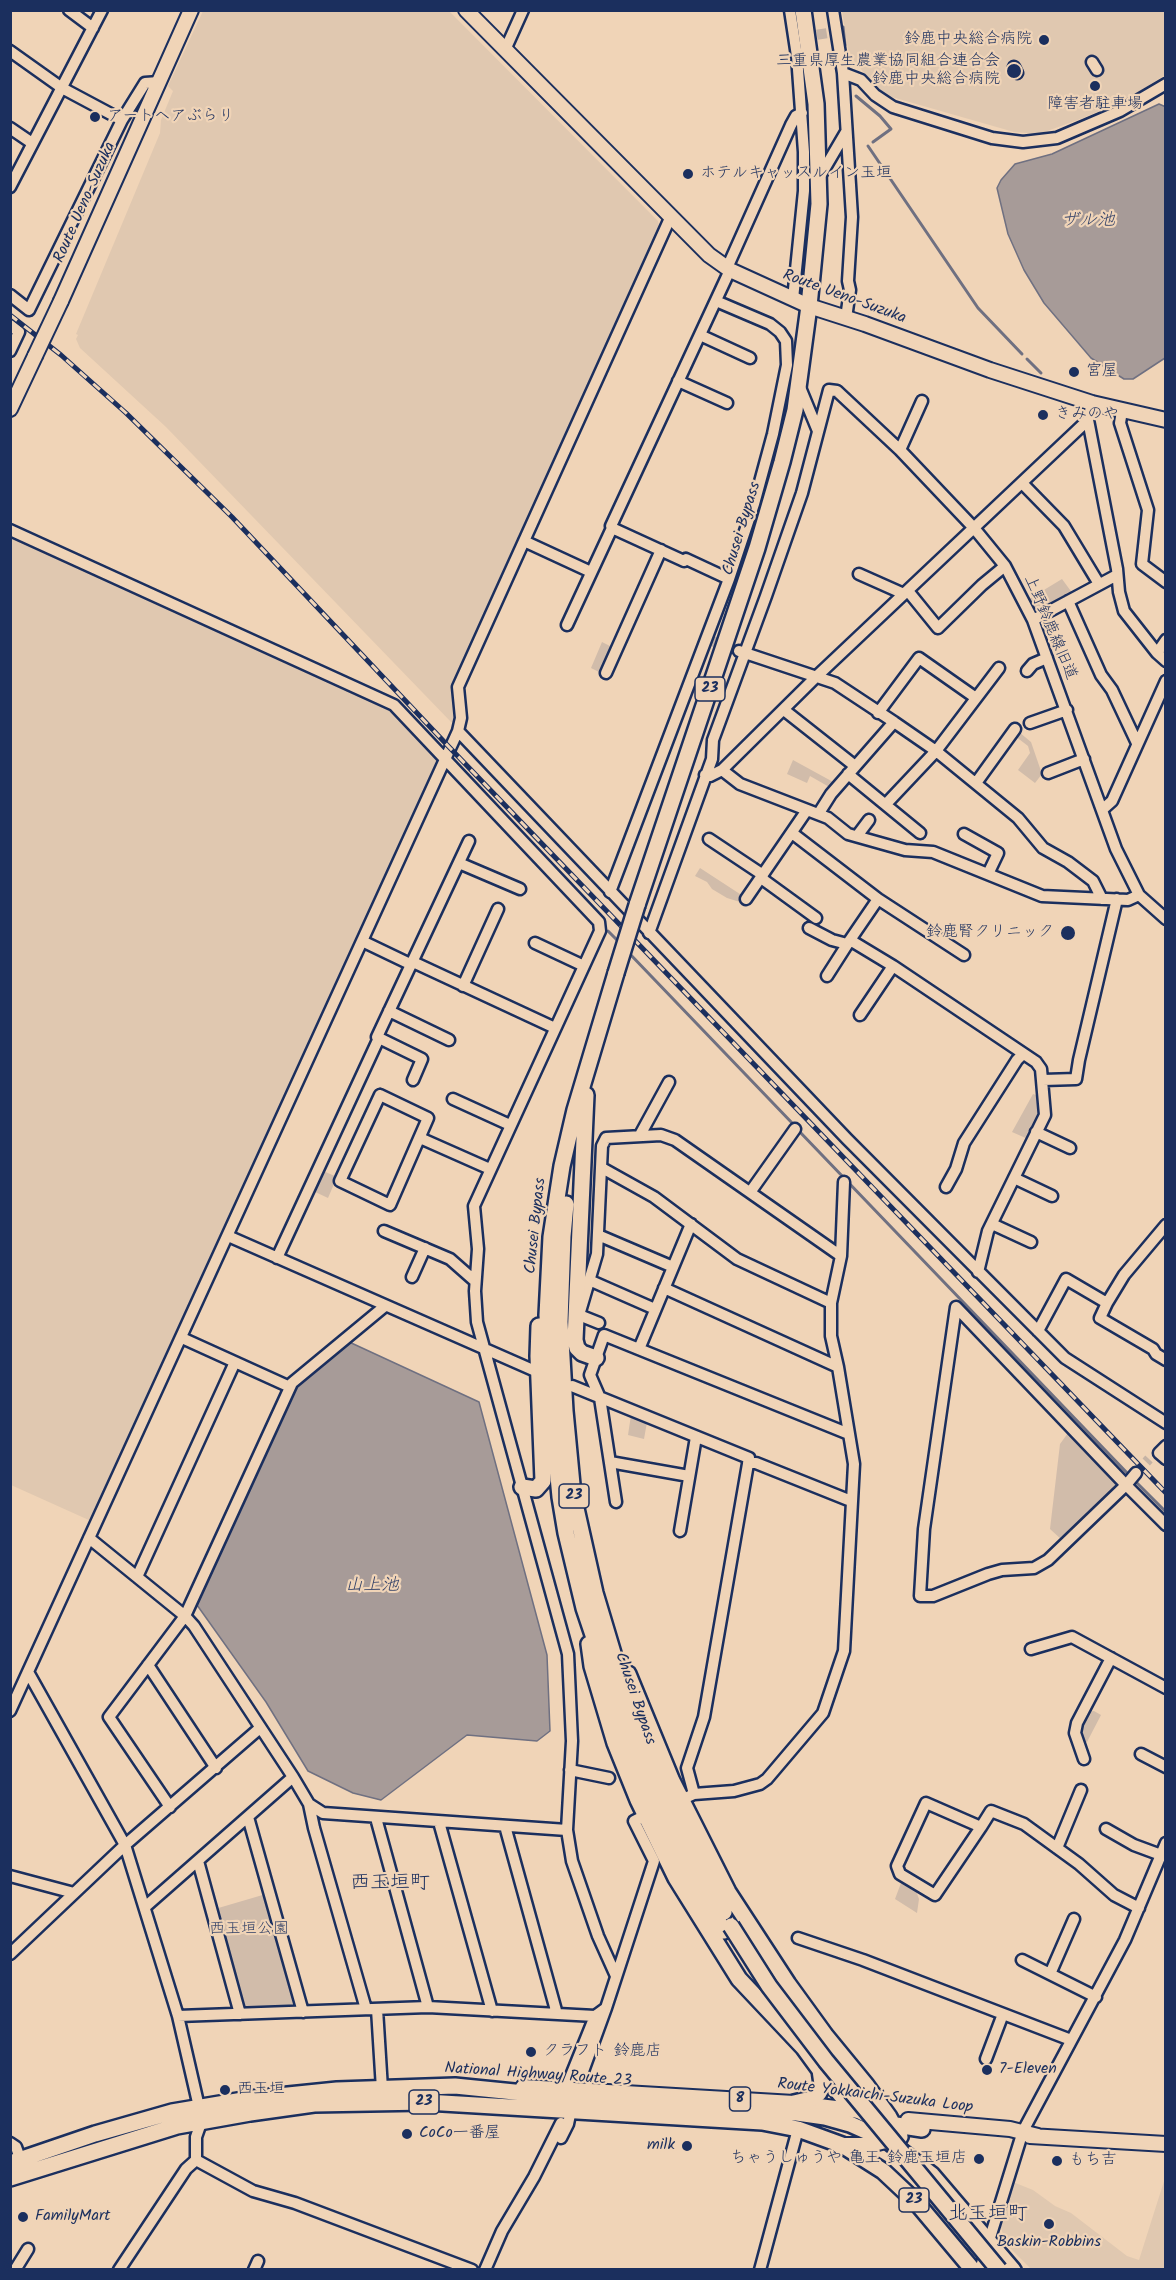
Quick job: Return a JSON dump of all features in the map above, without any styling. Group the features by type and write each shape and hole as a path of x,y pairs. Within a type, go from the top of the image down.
{"highway":[{"name":"Chusei Bypass","path":"803,10 816,104 819,204 809,306 795,410 770,505 637,905 575,1110 551,1237 547,1315 553,1424 566,1533 584,1608 624,1729 645,1782 688,1870 826,2061 999,2270"},
{"name":"Chusei Bypass","path":"597,1039 570,1167 563,1236 560,1322 573,1495 595,1593 633,1720 670,1809 728,1928 766,1992 846,2098 989,2270"},
{"path":"586,1089 575,1341 582,1353 596,1358"},
{"path":"522,1487 536,1489 543,1481 538,1356 541,1308 550,1255"},
{"path":"595,1593 672,1781 728,1892 788,1984 825,2035 866,2085 893,2130"},
{"path":"584,1608 592,1666 606,1716 638,1800 676,1878 740,1979 804,2048 845,2100 893,2130 922,2129"},
{"path":"794,2103 810,2099 819,2093 822,2084 820,2070"},
{"name":"National Highway Route 23","path":"17,2168 177,2126 201,2114 289,2094 455,2086 797,2113 893,2130 1013,2270"},
{"name":"National Highway Route 23","path":"201,2114 350,2102 426,2102 762,2122 798,2129 842,2145 883,2171 931,2219 973,2270"}],"main road":[{"name":"Route Ueno-Suzuka","path":"10,409 191,10"},
{"name":"Route Ueno-Suzuka","path":"466,10 709,255 729,269 809,306 990,370 1092,403 1166,420"},
{"name":"Route Yokkaichi-Suzuka Loop","path":"455,2086 566,2088 794,2103 860,2111"},
{"name":"Route Yokkaichi-Suzuka Loop","path":"842,2145 861,2146 893,2130 929,2123 1038,2136 1166,2144"},
{"name":"Route Yokkaichi-Suzuka Loop","path":"922,2129 1022,2134"}],"street":[{"path":"69,10 93,28"},
{"path":"10,187 102,10"},
{"path":"505,50 523,10"},
{"path":"790,10 798,37 804,191 794,299"},
{"path":"833,10 832,32 843,73 852,217 848,281 850,290 846,318"},
{"path":"10,51 62,88 122,120"},
{"path":"843,73 861,80 875,95 893,107 992,138 1023,142 1057,138 1120,111 1166,84"},
{"path":"10,295 29,310 122,120 145,83 159,82"},
{"path":"567,625 716,301 791,124 796,116 802,113"},
{"path":"10,128 32,143"},
{"path":"819,178 846,132"},
{"path":"10,1711 458,731 461,711 458,687 671,216"},
{"path":"610,892 709,640 754,504 773,434 788,352 786,341 770,324 716,301"},
{"path":"10,325 19,332 10,351"},
{"path":"700,335 750,358"},
{"path":"678,381 727,403"},
{"path":"649,933 712,759 713,740 742,652 802,493 818,431 798,385"},
{"name":"上野鈴鹿線旧道","path":"818,431 829,390 837,391 900,450 974,528 1005,566 1033,620 1116,849 1139,895 1166,919"},
{"path":"900,450 922,401"},
{"path":"1092,403 1089,420 1119,592 1124,610 1161,657"},
{"path":"1122,411 1120,423 1148,510 1142,564 1166,582"},
{"path":"705,775 710,776 722,770 817,676 1089,420"},
{"path":"1022,483 1064,526 1099,584"},
{"path":"612,528 729,579"},
{"path":"10,530 394,705 599,922 600,931 474,1206 478,1249 475,1281 477,1322 568,1654 572,1741 567,1830 572,1861 579,1886 616,1976"},
{"path":"524,541 591,572"},
{"path":"606,673 661,550"},
{"path":"859,574 906,593 938,628 1005,566"},
{"path":"1033,620 1117,575"},
{"path":"1068,601 1101,675 1112,690 1137,743"},
{"path":"1161,657 1166,639"},
{"path":"742,652 796,672 817,676 835,683 894,722 936,751 976,783 993,800 1018,818 1043,848 1068,862 1093,881 1102,899"},
{"path":"878,713 919,658 976,698"},
{"path":"1027,671 1033,664 1047,658"},
{"path":"886,804 936,751 999,668"},
{"path":"1103,809 1112,801 1166,681"},
{"path":"784,710 920,833"},
{"path":"1030,723 1066,710"},
{"path":"819,813 831,794 894,722"},
{"path":"976,783 1015,729"},
{"path":"458,731 649,933 978,1272 1065,1358 1166,1423"},
{"path":"1048,773 1084,759"},
{"path":"722,770 740,784 819,813 848,834 905,850 933,852 1042,896 1128,900 1139,895"},
{"path":"746,899 807,810"},
{"path":"857,836 869,820"},
{"path":"792,832 878,899 964,955"},
{"path":"964,834 998,853 988,874"},
{"path":"709,840 816,918"},
{"path":"277,1258 379,1038 377,1037 389,1011 470,841"},
{"path":"459,863 520,889"},
{"path":"827,976 878,899"},
{"path":"1043,1080 1076,1079 1117,899"},
{"path":"463,987 498,909"},
{"path":"809,928 848,942 893,966 1036,1062 1041,1070 1045,1115 988,1231 978,1272"},
{"path":"362,941 555,1028"},
{"path":"535,943 584,966"},
{"path":"860,1016 893,966"},
{"path":"389,1011 449,1040"},
{"path":"379,1038 422,1059 413,1080"},
{"path":"946,1187 956,1169 964,1143 1023,1054"},
{"path":"640,1135 669,1083"},
{"path":"380,1095 428,1118 420,1138 390,1205 340,1181 380,1095"},
{"path":"453,1099 510,1125"},
{"path":"751,1191 795,1129"},
{"path":"1036,1132 1070,1148"},
{"path":"599,1323 579,1315 597,1254 602,1146 606,1138 661,1135 675,1140 841,1256"},
{"path":"420,1138 490,1169"},
{"path":"602,1168 654,1197 737,1259 831,1303"},
{"path":"1014,1178 1052,1196"},
{"path":"572,1386 749,1458 704,1717 687,1768 688,1796 725,1793 760,1784 788,1756 801,1737 823,1713 844,1651 854,1464 831,1336 831,1303 841,1256 844,1182"},
{"path":"639,1349 691,1224"},
{"path":"992,1224 1031,1242"},
{"path":"1166,1225 1124,1275 1100,1318 1153,1349 1156,1354 1166,1360"},
{"path":"384,1231 450,1259 475,1281"},
{"path":"598,1234 673,1267"},
{"path":"228,1236 533,1370"},
{"path":"412,1277 424,1248"},
{"path":"1038,1330 1066,1279 1107,1303"},
{"path":"589,1280 655,1309"},
{"path":"664,1288 838,1367"},
{"path":"170,1807 109,1717 185,1616 292,1383 385,1306"},
{"path":"1132,1478 1048,1560 1034,1568 1002,1570 933,1596 920,1596 924,1529 956,1307 1132,1478 1166,1525"},
{"path":"616,1502 600,1398 590,1375 604,1335 849,1434"},
{"path":"182,1338 290,1387"},
{"path":"137,1577 235,1362"},
{"path":"680,1531 696,1437"},
{"path":"1149,1459 1164,1453"},
{"path":"609,1462 689,1476"},
{"path":"748,1462 756,1463 851,1502"},
{"path":"89,1538 185,1616 194,1626 309,1804 366,2009"},
{"path":"1031,1649 1072,1637 1166,1688"},
{"path":"1084,1759 1077,1743 1077,1723 1111,1658"},
{"path":"148,1665 216,1768"},
{"path":"28,1672 125,1845 178,2016 201,2114 196,2136 196,2160 186,2169 119,2270"},
{"path":"10,1954 125,1845 260,1728"},
{"path":"1141,1755 1166,1767"},
{"path":"570,1770 609,1778"},
{"path":"146,1907 293,1777"},
{"path":"1057,1848 1081,1790"},
{"path":"981,1827 926,1803 897,1866 900,1874 935,1895 981,1827 991,1811 1024,1824 1114,1895 1139,1908"},
{"path":"309,1804 323,1813 567,1830"},
{"path":"248,1817 303,2012"},
{"path":"376,1818 428,2007"},
{"path":"582,2074 654,1861 634,1821 640,1818"},
{"path":"439,1822 492,2011"},
{"path":"505,1826 557,2014"},
{"path":"1106,1829 1134,1845 1161,1855"},
{"path":"980,2270 987,2241 1022,2134 1125,1940 1166,1843"},
{"path":"198,1861 240,2014"},
{"path":"10,1876 74,1893"},
{"path":"1050,1974 1074,1919"},
{"path":"798,1938 863,1960 1071,2040"},
{"path":"1022,1960 1096,1997"},
{"path":"178,2016 428,2007 595,2016"},
{"path":"566,2088 595,2016 606,2008"},
{"path":"377,2009 382,2089"},
{"path":"986,2059 1003,2014"},
{"path":"534,2177 548,2163 568,2124 571,2110"},
{"path":"484,2270 502,2231 534,2177 561,2123"},
{"path":"760,2270 798,2129"},
{"path":"10,2143 16,2147 17,2168"},
{"path":"196,2160 253,2191 295,2203 472,2270"},
{"path":"15,2270 28,2249"}],"shaded area":[{"path":"203,11 449,11 658,221 660,232 451,693 455,697 457,719 454,722 451,722 166,427 80,348 76,339 78,335 76,334 160,133 161,120 173,91 168,86"},
{"name":"三重県厚生農業協同組合連合会 鈴鹿中央総合病院","path":"842,11 1165,11 1165,75 1127,99 1083,118 1039,134 1014,132 878,93 877,88 849,55"},
{"path":"11,534 394,711 437,756 438,761 91,1521 11,1485"},
{"path":"1165,2178 1165,2269 1031,2269 1005,2243 1000,2223 1013,2182 1033,2190 1055,2206 1071,2213 1127,2256 1139,2260"}],"green space":[{"path":"1062,579 1073,594 1044,609 1032,608 1029,599"},
{"path":"602,642 612,647 601,673 591,668"},
{"path":"1019,732 1031,742 1042,774 1035,783 1018,770 1030,753 1028,746 1015,736"},
{"path":"793,760 835,783 831,788 810,776 807,783 787,774"},
{"path":"700,868 743,896 740,902 727,898 712,889 707,882 695,876"},
{"path":"1039,1090 1039,1114 1028,1139 1012,1132 1033,1094 1036,1095"},
{"path":"321,1170 337,1177 328,1198 311,1190"},
{"path":"631,1415 647,1422 644,1439 628,1435"},
{"path":"1068,1433 1117,1483 1117,1488 1062,1540 1050,1529 1060,1444"},
{"path":"1094,1711 1101,1715 1087,1742 1082,1743 1080,1735 1082,1722 1088,1712"},
{"path":"901,1883 908,1887 911,1884 915,1888 919,1899 917,1913 895,1899"},
{"name":"西玉垣公園","path":"266,1894 297,2004 293,2008 246,2010 242,2005 215,1909"}],"water":[{"name":"ザル池","path":"1159,104 1166,107 1165,358 1133,379 1124,379 1091,358 1044,303 1024,270 1008,234 997,188 1015,164 1052,154"},
{"name":"山上池","path":"347,1341 479,1402 547,1655 550,1731 537,1741 467,1735 381,1800 353,1793 308,1771 266,1702 197,1605 296,1386"}],"waterway":[{"path":"843,27 845,45"},
{"path":"856,96 880,116 891,129 873,142"},
{"path":"868,146 978,308 1022,354"},
{"path":"1027,359 1041,373"},
{"path":"608,931 620,943"},
{"path":"628,952 794,1125"},
{"path":"798,1130 1130,1476"},
{"path":"1135,1481 1166,1512"}],"tunnel":[{"path":"802,37 828,33"},
{"path":"712,641 739,651"},
{"path":"1136,1473 1149,1459"}],"railway":[{"path":"10,315 61,355 126,413 232,517 450,748 1166,1493"}],"place":[{"name":"鈴鹿中央総合病院","path":"1044,40"},
{"name":"三重県厚生農業協同組合連合会 鈴鹿中央総合病院","path":"1014,71"},
{"name":"障害者駐車場","path":"1095,86"},
{"name":"アートヘアぶらり","path":"95,117"},
{"name":"ホテルキャッスルイン玉垣","path":"688,174"},
{"name":"宮屋","path":"1074,372"},
{"name":"きみのや","path":"1043,415"},
{"name":"鈴鹿腎クリニック","path":"1068,933"},
{"name":"クラフト 鈴鹿店","path":"531,2052"},
{"name":"7-Eleven","path":"987,2070"},
{"name":"西玉垣","path":"225,2090"},
{"name":"CoCo一番屋","path":"407,2134"},
{"name":"milk","path":"687,2146"},
{"name":"ちゃうしゅうや 亀王 鈴鹿玉垣店","path":"979,2159"},
{"name":"もち吉","path":"1057,2161"},
{"name":"FamilyMart","path":"23,2217"},
{"name":"Baskin-Robbins","path":"1049,2224"}],"district":[{"name":"西玉垣町","path":"390,1885"},
{"name":"北玉垣町","path":"988,2216"}]}
